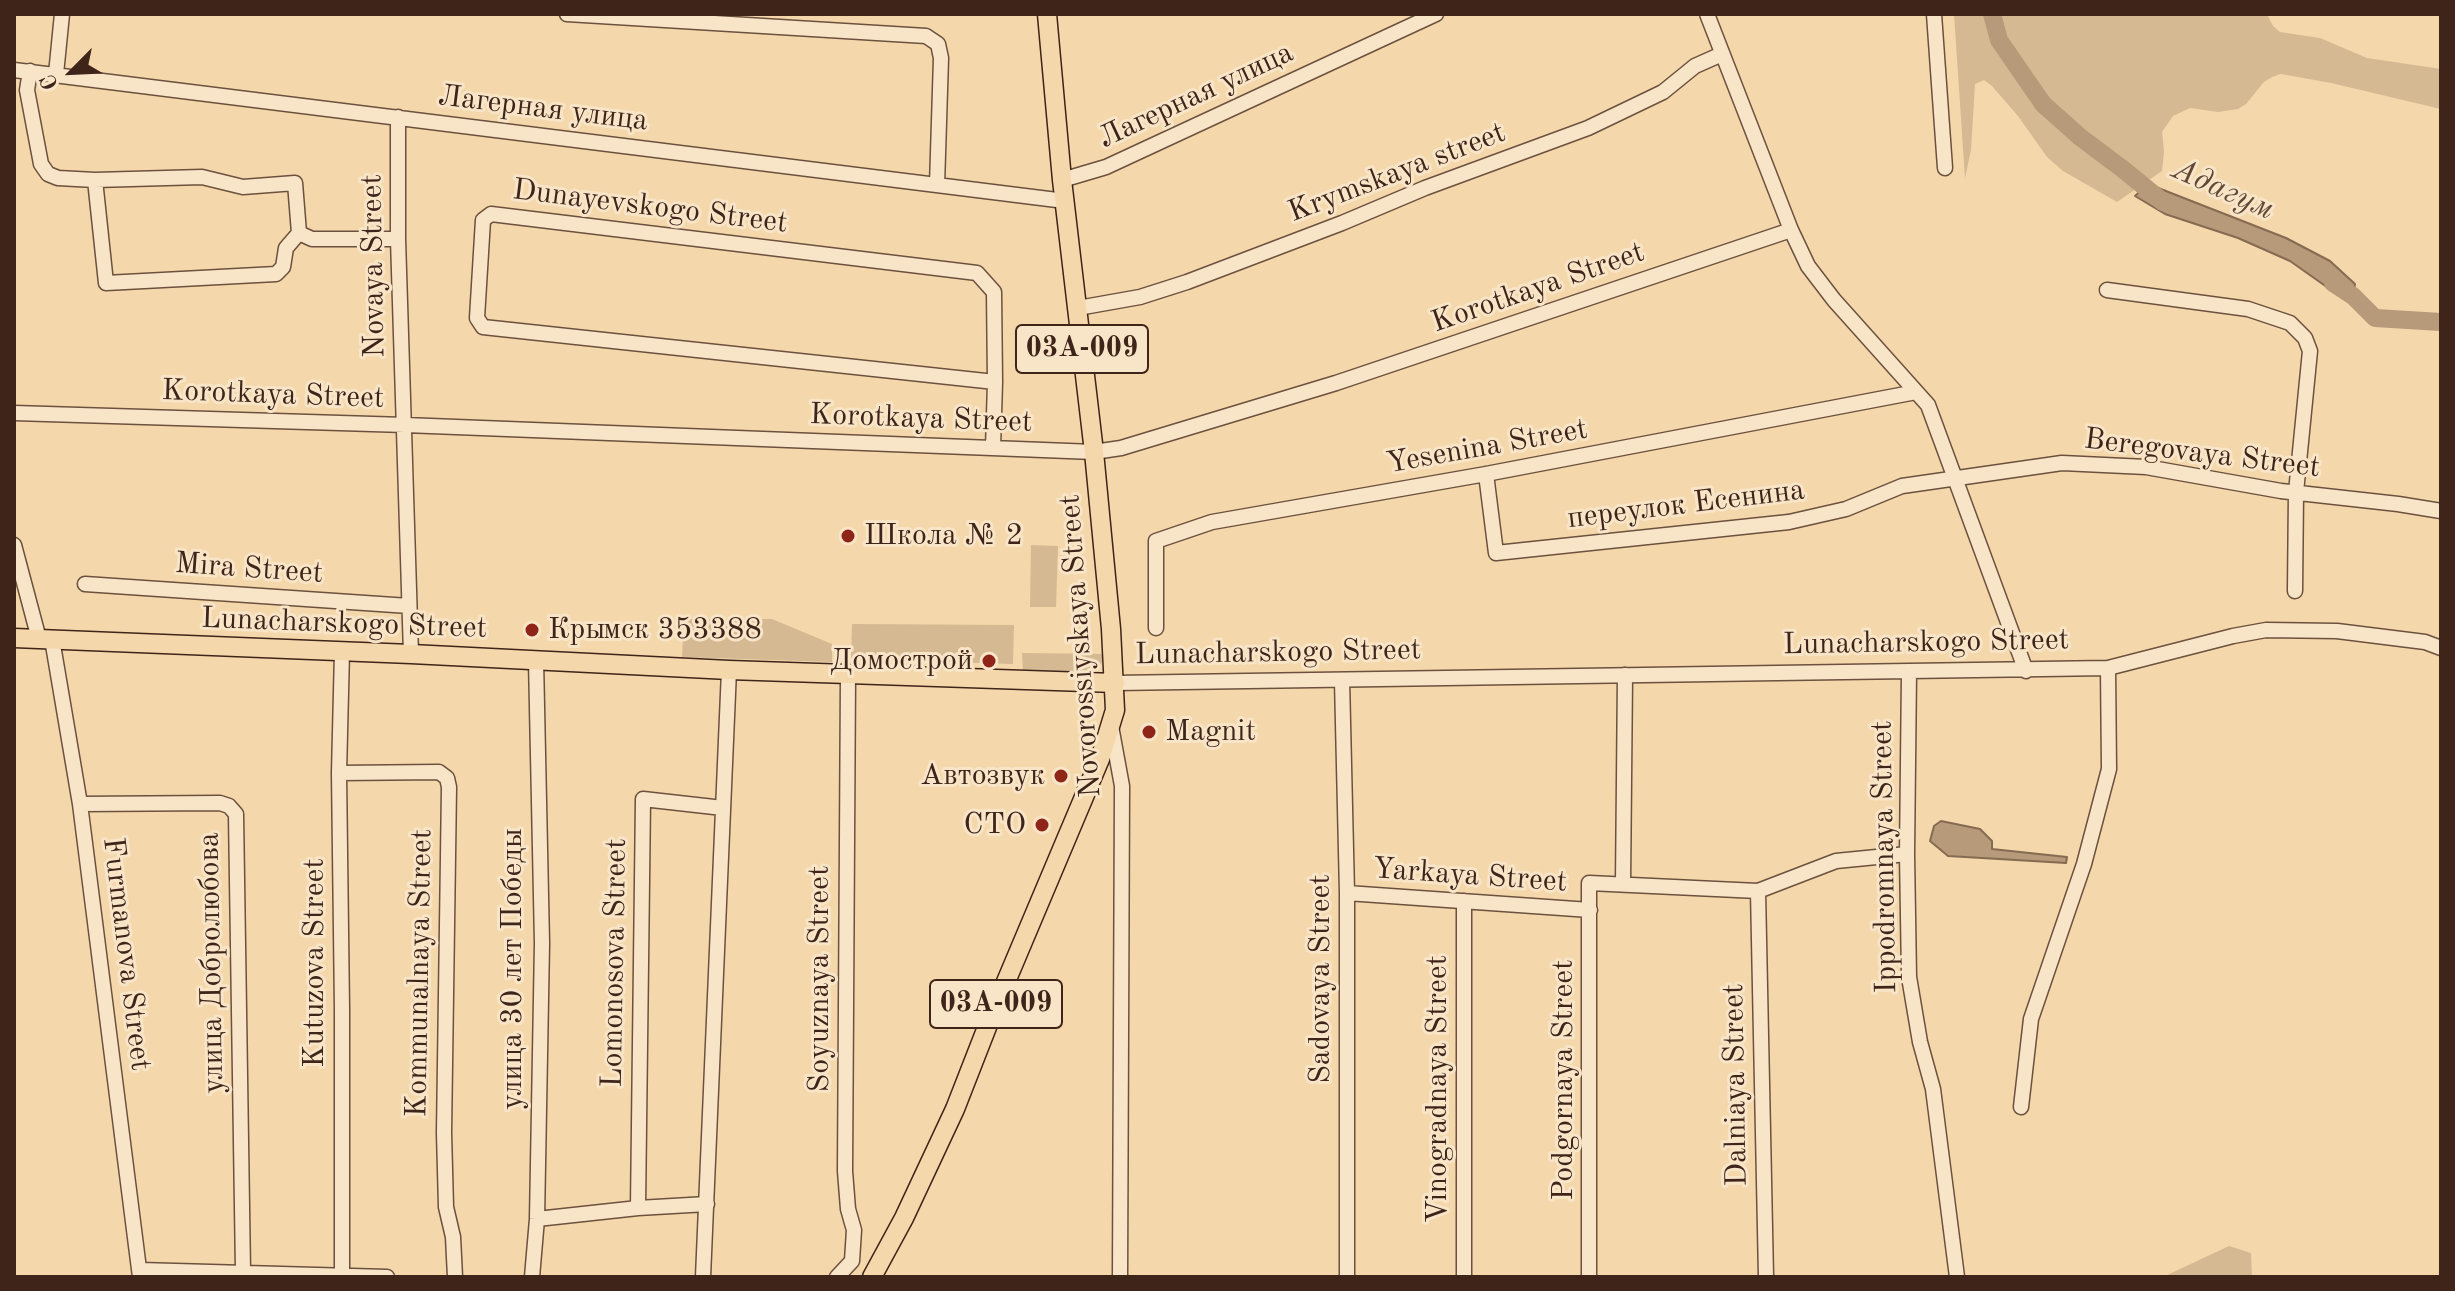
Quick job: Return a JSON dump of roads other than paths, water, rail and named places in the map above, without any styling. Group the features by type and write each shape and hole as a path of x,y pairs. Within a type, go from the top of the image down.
{"main road":[{"name":"Novorossiyskaya Street","path":"1047,14 1062,180 1094,452 1115,683 1115,710 1111,726"},
{"name":"Lunacharskogo Street","path":"14,638 848,675 1115,683"},
{"name":"03А-009","path":"872,1277 904,1218 955,1109 1111,726"}],"street":[{"path":"56,74 62,14"},
{"path":"567,14 926,36 938,44 941,58 937,185"},
{"name":"Лагерная улица","path":"1062,180 1106,167 1436,14"},
{"path":"1707,14 1808,266 1834,300 1928,405 2026,671"},
{"path":"1934,14 1945,168"},
{"name":"Krymskaya street","path":"1078,308 1140,297 1187,282 1425,188 1588,128 1663,92 1695,66 1722,54"},
{"name":"Лагерная улица","path":"14,70 1065,201"},
{"path":"30,71 27,90 41,164 48,174 58,178 95,180 202,177 243,187 295,183 299,233 286,248 283,267 276,274 106,283 95,180"},
{"name":"Novaya Street","path":"398,117 398,239 411,654"},
{"name":"Dunayevskogo Street","path":"491,214 977,273 994,292 995,382 483,327 477,318 483,220 491,214"},
{"name":"Korotkaya Street","path":"14,413 1094,452 1121,448 1336,383 1791,230"},
{"path":"299,233 312,239 398,239"},
{"path":"2107,290 2248,309 2290,323 2305,338 2310,351 2296,492 2295,591"},
{"path":"993,448 995,382"},
{"name":"Yesenina Street","path":"1156,628 1156,541 1212,522 1486,474 1916,392"},
{"name":"Beregovaya Street","path":"1957,478 2062,463 2146,467 2296,492 2441,511"},
{"name":"переулок Есенина","path":"1486,474 1496,553 1789,522 1846,509 1902,486 1957,478"},
{"name":"Furmanova Street","path":"14,545 16,565 46,639 80,804 140,1274"},
{"name":"Mira Street","path":"85,584 409,606"},
{"name":"Lunacharskogo Street","path":"1115,683 2108,668 2266,630 2337,631 2425,642 2441,648"},
{"name":"Kutuzova Street","path":"342,652 339,773 342,1274"},
{"name":"улица 30 лет Победы","path":"532,1277 537,1219 542,943 536,660"},
{"path":"2021,1107 2031,1019 2084,864 2109,769 2108,668"},
{"path":"703,1277 729,670"},
{"name":"Ippodromnaya Street","path":"1909,672 1909,977 1920,1042 1933,1089 1957,1277"},
{"name":"Soyuznaya Street","path":"837,1277 852,1261 854,1230 848,1209 845,1171 848,675"},
{"path":"1623,884 1625,675"},
{"name":"Sadovaya Street","path":"1342,680 1347,893 1347,1277"},
{"name":"Novorossiyskaya Street","path":"1111,726 1122,786 1120,1277"},
{"name":"Kommunalnaya Street","path":"339,773 439,772 447,778 444,1133 446,1207 453,1237 455,1277"},
{"name":"Lomonosova Street","path":"638,1208 643,799 723,808"},
{"name":"улица Добролюбова","path":"80,804 220,803 229,806 236,814 243,1272"},
{"name":"Yarkaya Street","path":"1589,883 1758,891 1836,861 1907,854"},
{"name":"Podgornaya Street","path":"1589,883 1589,1277"},
{"name":"Dalniaya Street","path":"1758,891 1766,1277"},
{"name":"Yarkaya Street","path":"1347,893 1590,910"},
{"name":"Vinogradnaya Street","path":"1464,901 1464,1277"},
{"path":"537,1219 707,1204"},
{"path":"140,1274 243,1272 387,1277"}],"waterway":[{"name":"Адагум","path":"1992,14 1999,40 2043,104 2163,202"},
{"name":"Адагум","path":"2333,283 2353,296 2375,318 2441,322"}],"place":[{"name":"Школа № 2","path":"848,536"},
{"name":"Крымск 353388","path":"532,630"},
{"name":"Домострой","path":"989,661"},
{"name":"Magnit","path":"1149,732"},
{"name":"Автозвук","path":"1061,776"},
{"name":"СТО","path":"1042,825"}]}
